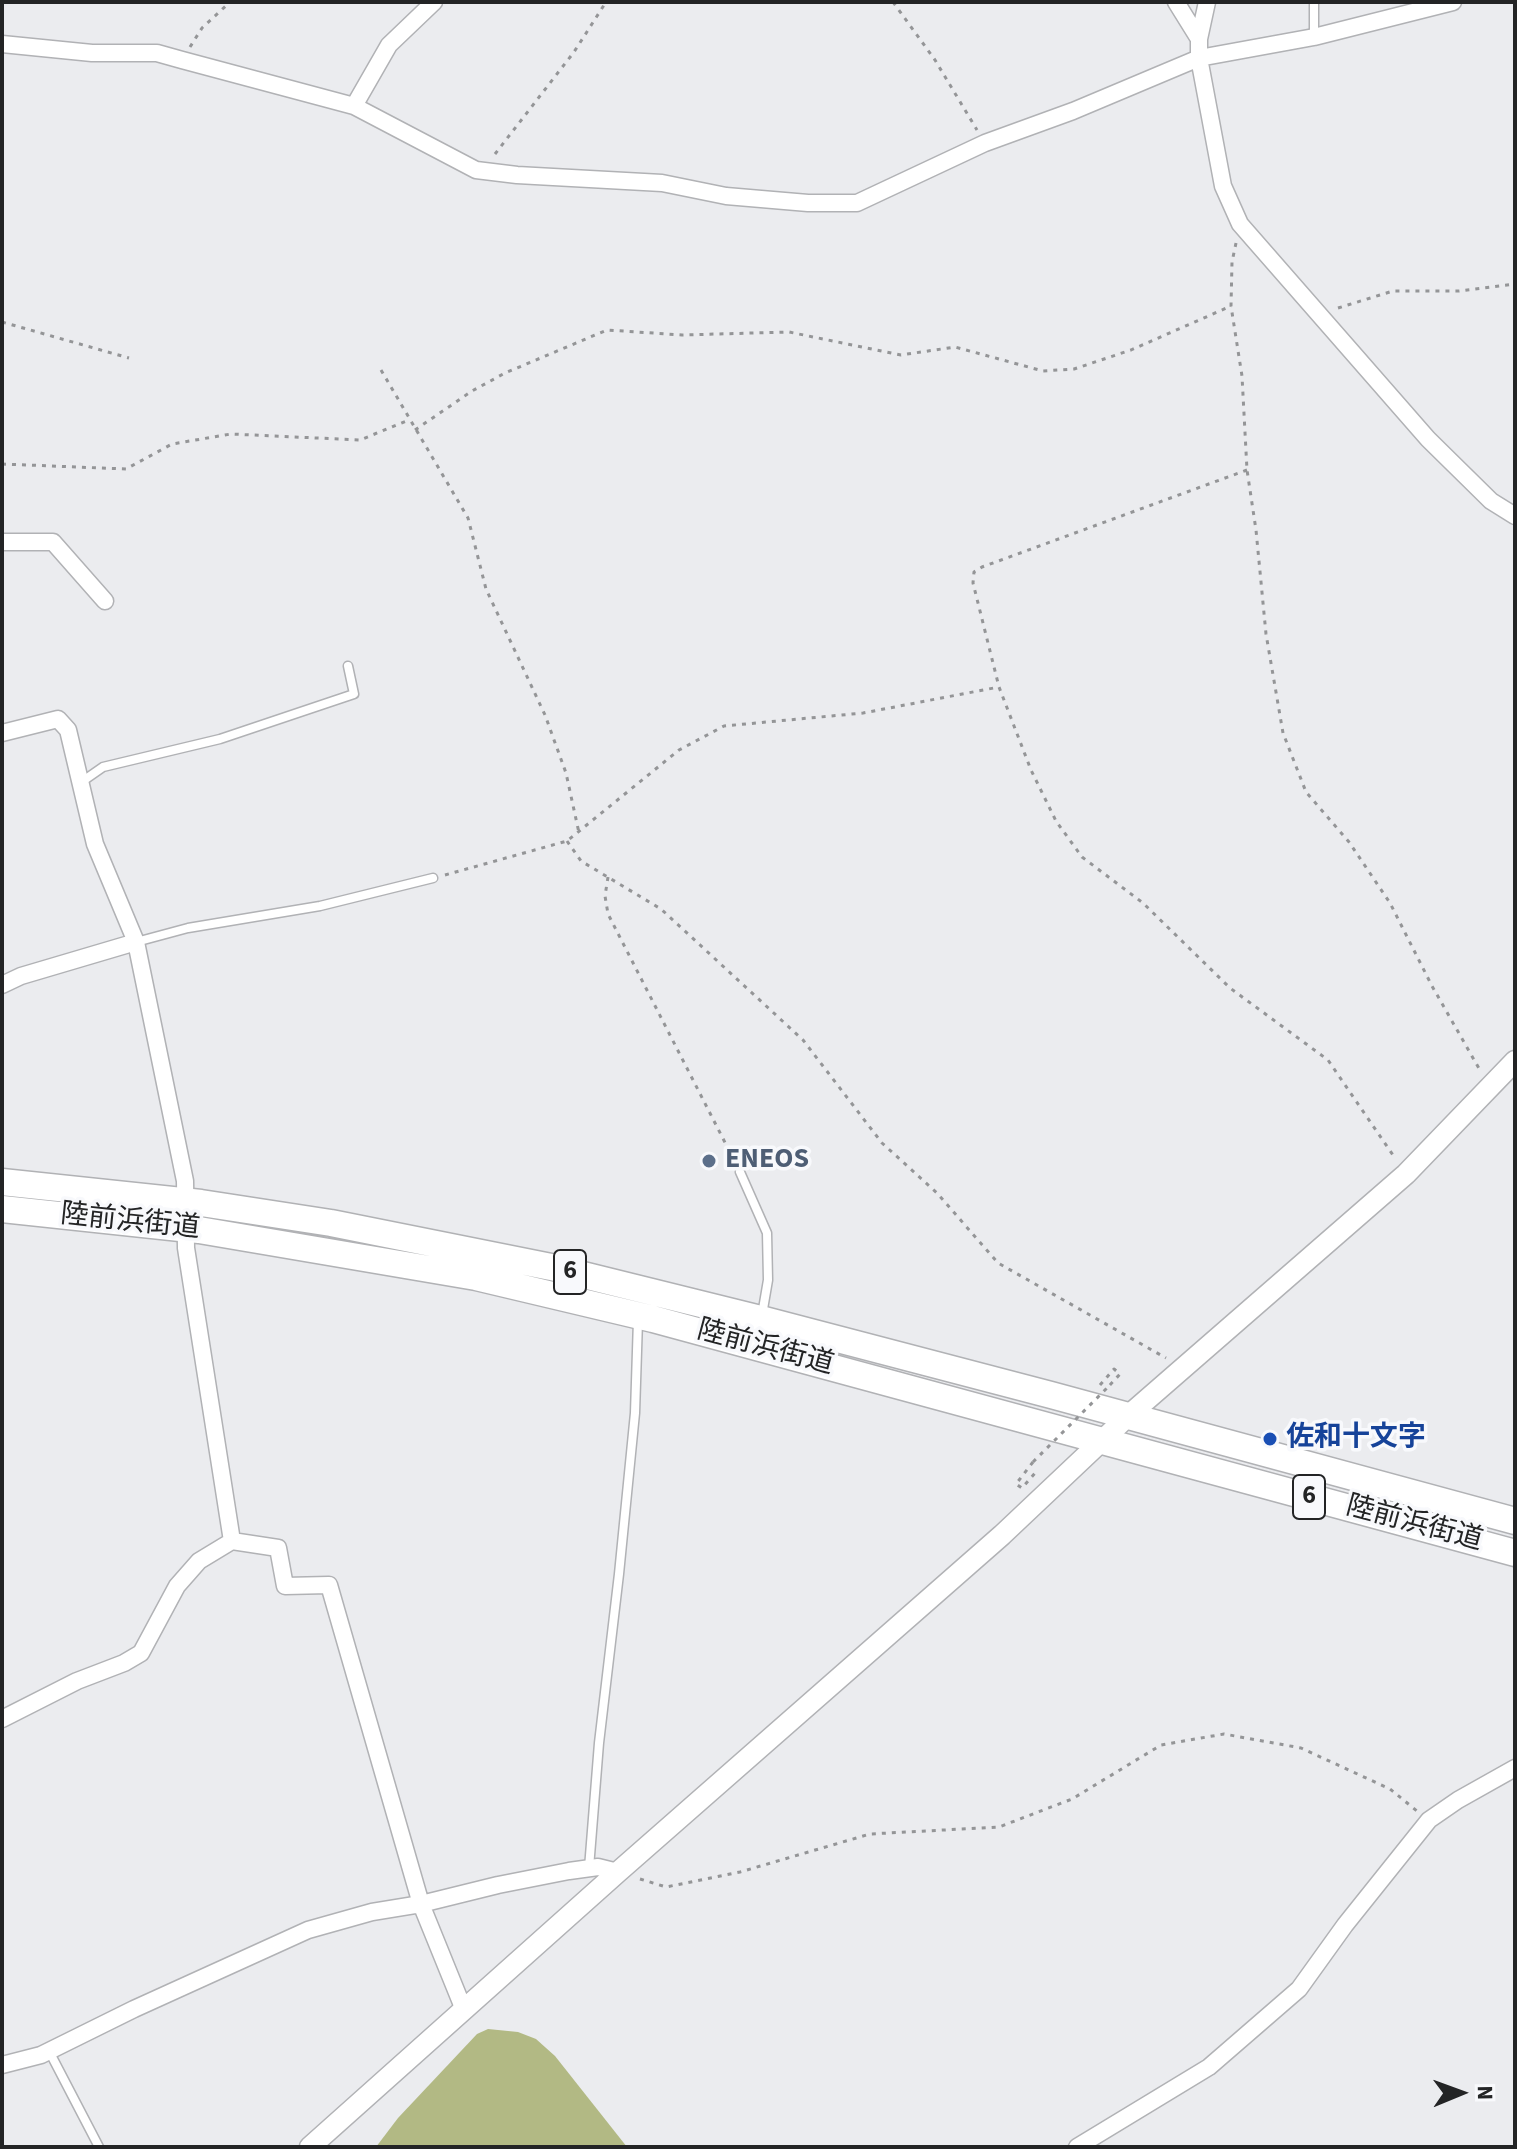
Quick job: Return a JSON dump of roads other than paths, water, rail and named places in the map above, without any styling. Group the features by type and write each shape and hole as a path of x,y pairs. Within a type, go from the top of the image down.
{"highway":[{"name":"陸前浜街道","path":"2,1182 186,1201 331,1223 551,1267 761,1319 1515,1521"},
{"name":"陸前浜街道","path":"2,1209 186,1229 476,1277 754,1346 1515,1553"}],"street":[{"path":"354,106 389,45 434,2"},
{"path":"1176,2 1199,39"},
{"path":"1207,2 1199,39 1199,58 1223,186 1240,224 1428,439 1491,501 1515,516"},
{"path":"2,44 92,53 157,53 354,106 476,170 662,183 726,196 808,203 857,203 985,143 1073,111 1199,58 1314,37 1453,2"},
{"path":"2,542 53,542 105,601"},
{"path":"2,733 58,719 68,730 95,844 136,942 185,1181 186,1248 232,1541"},
{"path":"2,985 21,976 136,942"},
{"path":"310,2147 1002,1535 1128,1416 1406,1174 1515,1061"},
{"path":"2,1719 141,1653 177,1586 199,1561 232,1541 278,1548 285,1586 329,1585 421,1904 464,2010"},
{"path":"1077,2147 1209,2067 1299,1989 1345,1925 1429,1820 1515,1768"},
{"path":"2,2065 49,2051 308,1930 372,1912 421,1904 498,1885 598,1867 618,1872"}],"lane":[{"path":"1314,2 1314,37"},
{"path":"79,783 103,767 220,739 354,694 348,666"},
{"path":"136,942 188,928 320,906 433,878"},
{"path":"740,1172 767,1233 768,1280 754,1346"},
{"path":"589,1868 599,1743 635,1413 639,1316"},
{"path":"49,2051 99,2147"}],"place":[{"name":"ENEOS","path":"709,1161"},
{"name":"佐和十文字","path":"1270,1439"}]}
